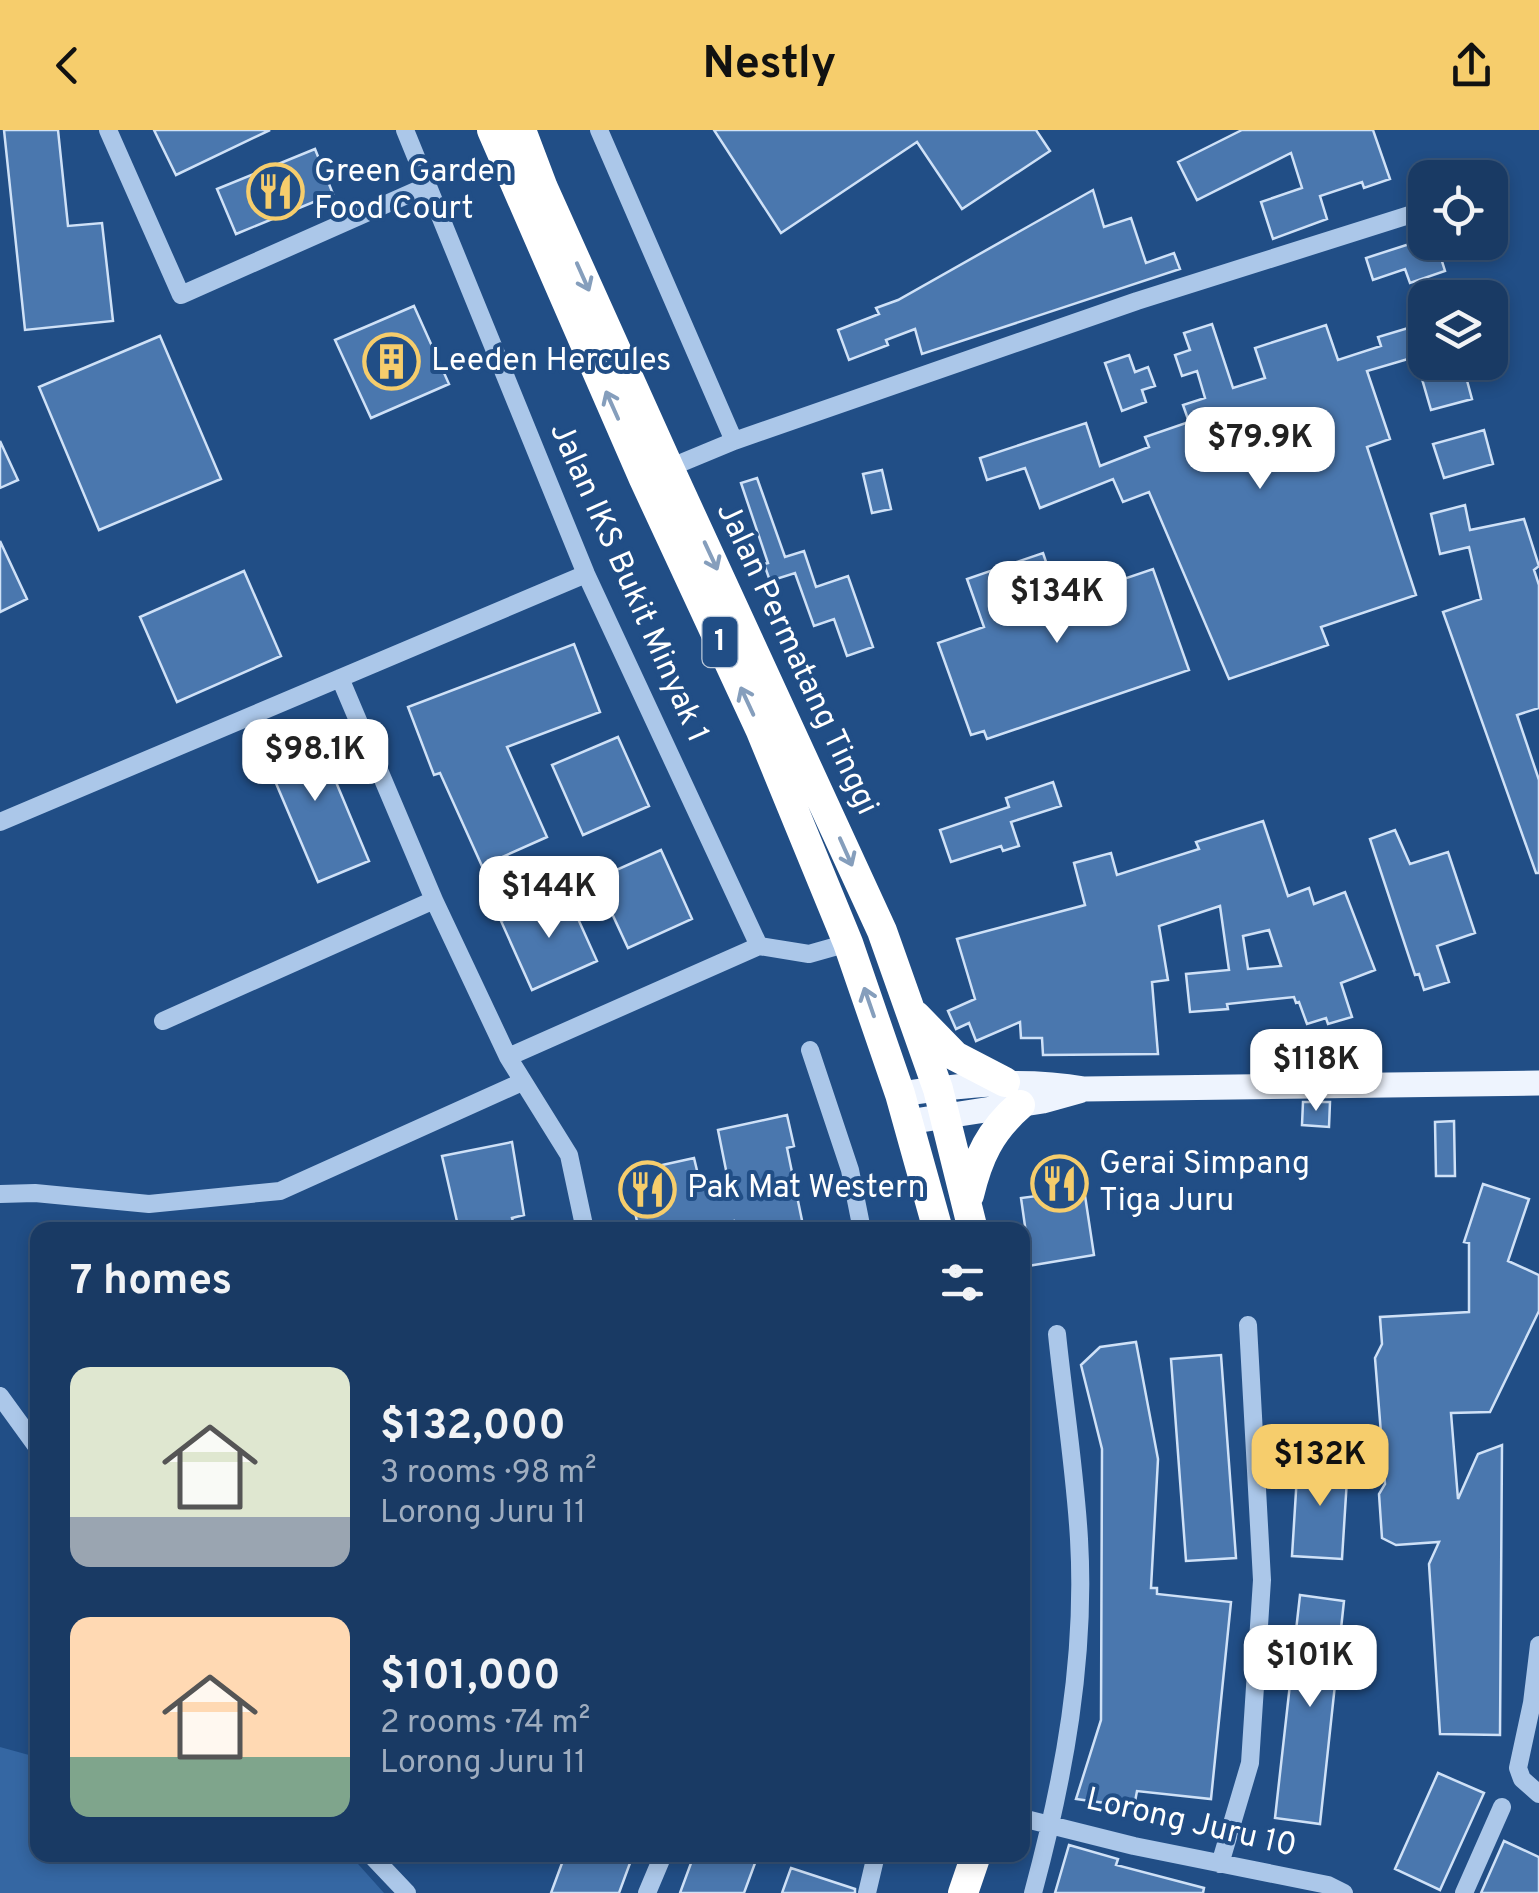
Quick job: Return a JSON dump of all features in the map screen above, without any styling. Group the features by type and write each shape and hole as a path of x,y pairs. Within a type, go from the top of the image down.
{"highway":[{"name":"Jalan Permatang Tinggi","path":"492,130 882,931 941,1102 970,1216"},
{"name":"Jalan Permatang Tinggi","path":"521,130 848,943 904,1108 936,1222"},
{"path":"907,1006 956,1056 1013,1094 977,1161 970,1216"},
{"path":"962,1893 973,1862"}],"main road":[{"path":"904,1108 1013,1094 1040,1082 1084,1089 1539,1083"}],"street":[{"path":"108,130 181,295 428,186"},
{"name":"Jalan IKS Bukit Minyak 1","path":"405,130 586,574 758,946"},
{"path":"599,130 734,441"},
{"path":"657,473 734,441 1137,301 1408,215"},
{"path":"0,822 586,574"},
{"path":"340,678 434,900 508,1057 570,1155 584,1222"},
{"path":"163,1020 434,900"},
{"path":"508,1057 758,946 809,954 848,943"},
{"path":"810,1050 850,1170 860,1222"},
{"path":"0,1194 36,1193 149,1204 280,1191 522,1082"},
{"path":"1220,1864 1250,1762 1262,1580 1248,1325"},
{"path":"1033,1893 1052,1824 1074,1700 1080,1578 1057,1334"},
{"path":"0,1396 30,1437"},
{"path":"1539,1646 1518,1768 1522,1779 1539,1794"},
{"path":"1464,1893 1502,1807"},
{"name":"Lorong Juru 10","path":"1030,1820 1328,1885 1344,1893"},
{"path":"378,1862 407,1893"},
{"path":"647,1893 661,1862"},
{"path":"867,1893 874,1862"}],"shaded area":[{"path":"0,1747 30,1754 30,1862 356,1862 384,1893 0,1893"}],"building":[{"path":"4,130 58,130 68,226 102,223 113,321 25,330"},
{"path":"154,130 270,130 176,175"},
{"path":"714,130 1036,130 1050,151 962,209 917,142 781,233"},
{"path":"1242,130 1373,130 1390,179 1364,188 1362,182 1320,196 1327,219 1273,239 1261,202 1302,188 1291,153 1197,200 1178,162"},
{"name":"Green Garden Food Court","path":"315,149 333,194 236,234 217,189"},
{"path":"1093,190 1104,227 1131,218 1146,263 1174,253 1180,269 922,354 915,329 886,340 888,345 849,360 838,330 879,314 876,308 898,300"},
{"path":"1408,244 1408,260 1442,260 1445,271 1409,280 1405,269 1373,280 1366,258"},
{"name":"Leeden Hercules","path":"414,306 449,384 371,418 335,340"},
{"path":"1212,324 1233,388 1265,378 1255,348 1326,325 1338,360 1381,346 1378,337 1408,328 1408,359 1367,371 1390,439 1367,447 1416,595 1321,627 1328,645 1229,679 1149,492 1123,502 1113,479 1040,508 1025,468 987,480 980,458 1086,423 1100,466 1149,447 1145,437 1189,422 1183,405 1205,398 1197,371 1182,376 1175,355 1190,350 1184,333"},
{"path":"160,336 221,479 99,530 39,387"},
{"path":"1129,355 1135,372 1148,367 1155,386 1142,390 1146,402 1122,411 1105,363"},
{"path":"1422,380 1467,380 1472,399 1431,410"},
{"path":"1484,430 1493,464 1444,478 1433,444"},
{"path":"0,441 18,480 0,488"},
{"path":"882,470 891,509 872,513 863,474"},
{"path":"757,478 785,557 804,551 816,587 848,576 873,647 847,656 834,619 814,626 795,573 770,581 764,564 768,563 741,483"},
{"path":"1465,505 1470,530 1524,519 1539,566 1534,570 1539,585 1539,708 1517,715 1539,780 1539,873 1443,612 1481,599 1469,547 1440,554 1431,514"},
{"path":"0,541 27,599 0,612"},
{"path":"1043,553 1059,601 1153,569 1189,670 987,739 984,731 971,735 938,643 984,627 967,579"},
{"path":"244,571 281,656 177,702 140,617"},
{"path":"574,644 600,712 507,747 547,837 482,866 440,773 434,775 408,707"},
{"path":"313,727 369,861 318,882 261,748"},
{"path":"618,737 649,806 583,835 552,765"},
{"path":"1053,782 1061,806 1011,822 1019,846 1003,851 1001,846 951,862 940,830 1009,807 1006,798"},
{"path":"1263,821 1288,896 1309,888 1314,904 1345,892 1375,970 1341,983 1352,1017 1328,1024 1326,1018 1307,1024 1294,997 1190,1012 1186,974 1229,970 1220,906 1159,926 1168,980 1152,982 1158,1054 1043,1055 1042,1038 1021,1038 1020,1022 976,1041 969,1023 956,1029 948,1011 975,999 957,939 1085,905 1074,863 1111,853 1117,875 1199,849 1196,842","holes":["1269,930 1281,966 1248,969 1243,936"]},
{"path":"1395,830 1410,864 1448,852 1475,933 1437,946 1449,982 1424,990 1419,974 1415,975 1370,839"},
{"path":"661,850 692,919 628,948 596,879"},
{"path":"566,892 597,961 532,990 501,921"},
{"path":"1303,1102 1330,1102 1329,1127 1302,1125"},
{"path":"787,1115 794,1146 787,1148 802,1222 637,1222 626,1173 694,1158 701,1187 728,1180 718,1130"},
{"path":"1454,1121 1455,1176 1436,1176 1435,1122"},
{"path":"512,1142 524,1215 512,1218 513,1222 457,1222 442,1156"},
{"path":"1068,1173 1071,1191 1084,1189 1094,1255 1030,1266 1030,1222 1024,1222 1021,1198 1037,1196 1034,1179"},
{"path":"1483,1184 1529,1199 1508,1261 1539,1275 1539,1311 1490,1412 1451,1413 1458,1499 1478,1454 1502,1445 1500,1735 1440,1734 1429,1564 1439,1542 1396,1545 1382,1538 1379,1494 1385,1484 1375,1358 1382,1344 1380,1317 1469,1312 1469,1243 1464,1242"},
{"path":"1136,1342 1158,1459 1151,1588 1157,1588 1157,1594 1231,1602 1211,1799 1137,1791 1134,1807 1076,1799 1101,1720 1102,1449 1081,1365 1100,1347"},
{"path":"1221,1355 1236,1558 1186,1561 1171,1359"},
{"path":"1298,1459 1348,1463 1342,1559 1292,1556"},
{"path":"1300,1595 1344,1601 1320,1824 1275,1818"},
{"path":"1438,1773 1484,1793 1440,1890 1395,1869"},
{"path":"1504,1841 1539,1857 1539,1893 1481,1893"},
{"path":"1069,1845 1118,1859 1116,1865 1204,1888 1203,1893 1055,1893"},
{"path":"562,1862 630,1862 619,1893 551,1893"},
{"path":"691,1862 755,1862 744,1893 680,1893"},
{"path":"791,1868 855,1889 855,1893 782,1893"}],"place":[{"name":"Green Garden Food Court","path":"275,191"},
{"name":"Leeden Hercules","path":"392,362"},
{"name":"Gerai Simpang Tiga Juru","path":"1060,1183"},
{"name":"Pak Mat Western","path":"648,1189"}]}
